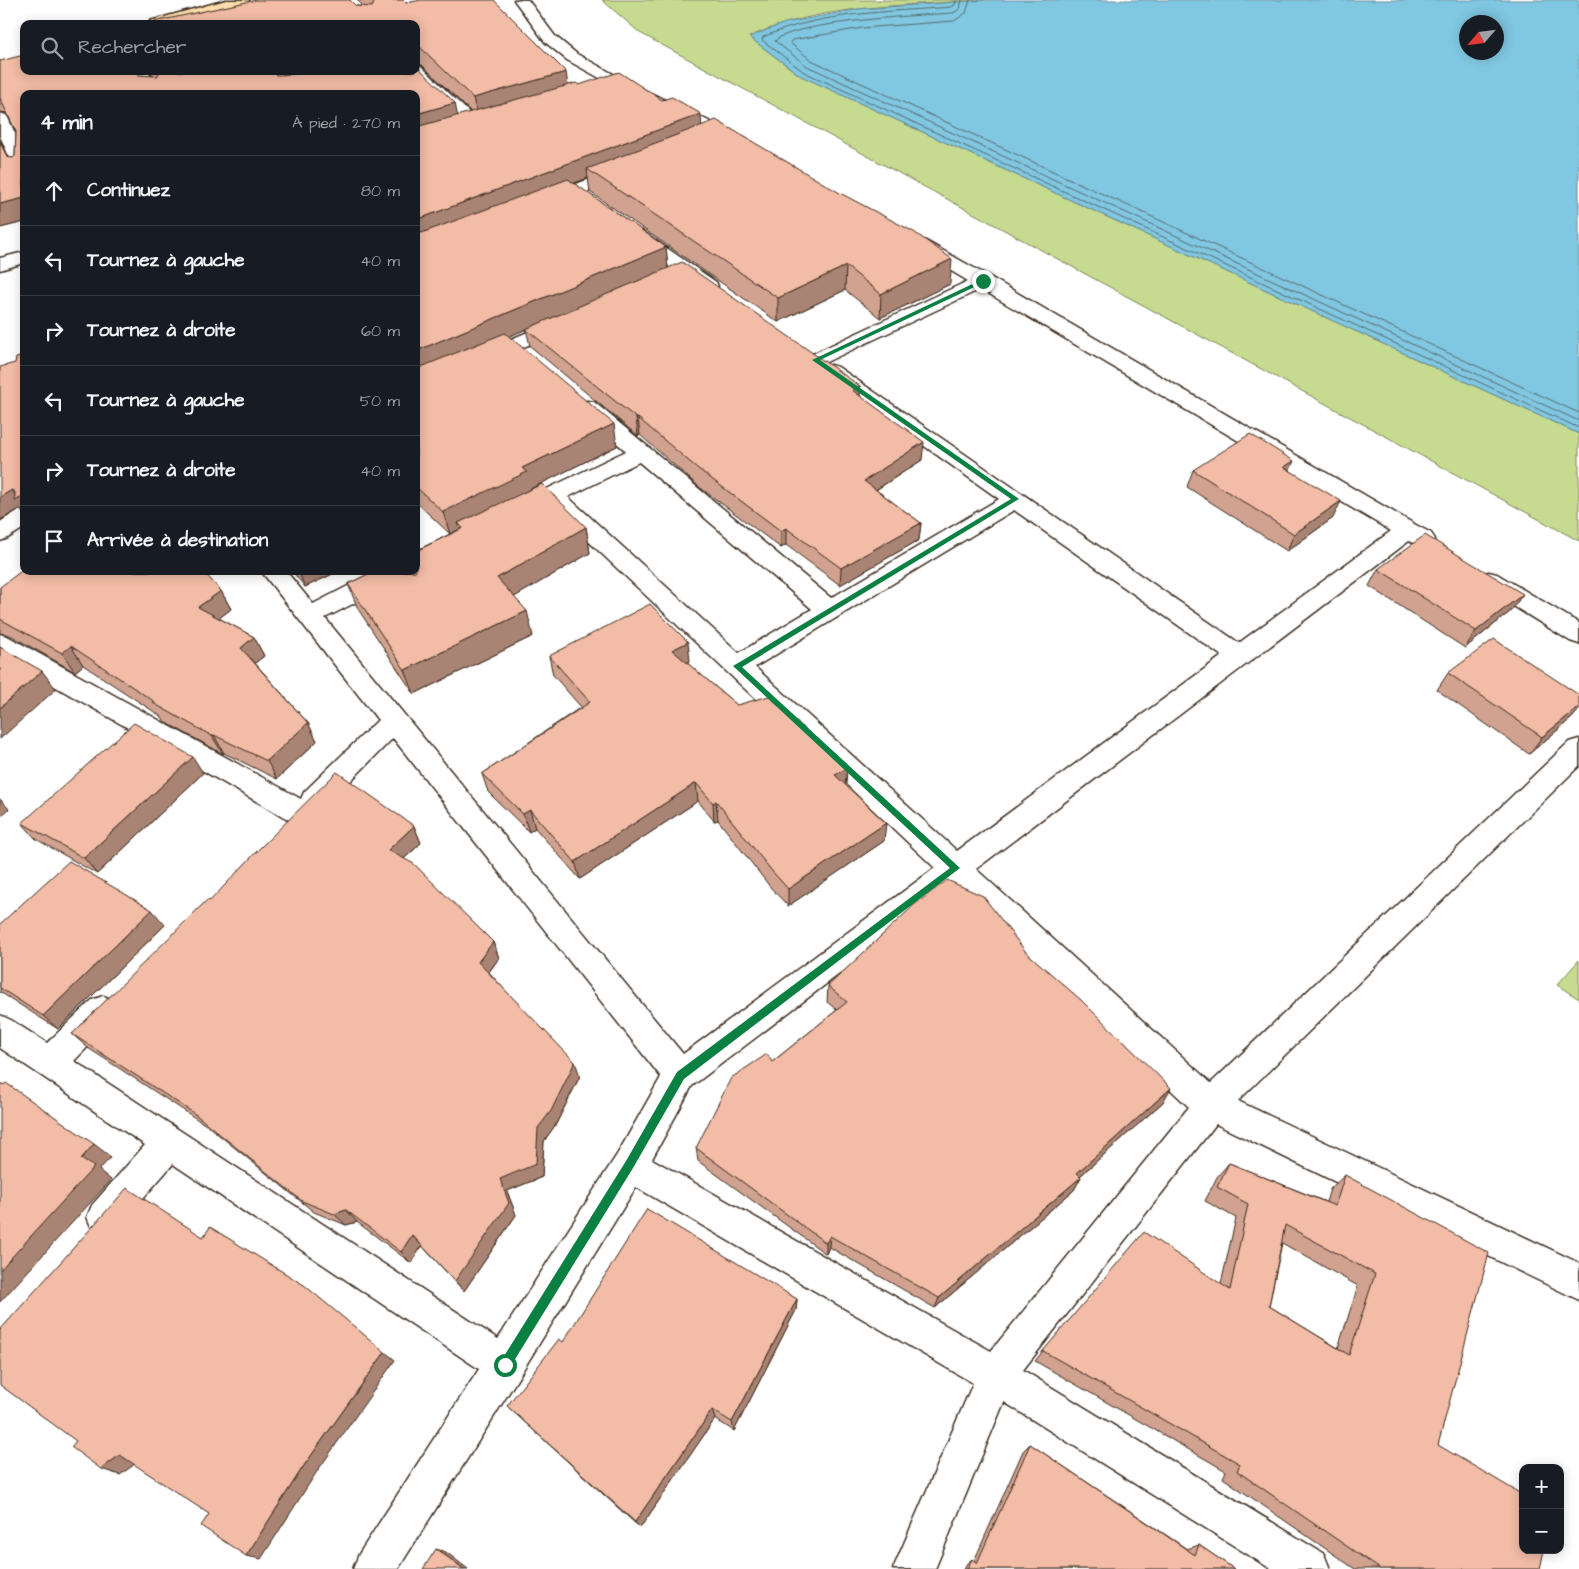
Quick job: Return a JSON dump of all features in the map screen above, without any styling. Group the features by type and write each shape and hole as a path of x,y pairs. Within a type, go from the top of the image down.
{"main road":[{"path":"170,20 242,0"}],"street":[{"path":"521,0 550,39 612,87 724,133 759,153"},
{"path":"206,10 216,20"},
{"path":"420,73 474,126"},
{"path":"143,75 154,90"},
{"path":"0,118 20,157"},
{"path":"458,131 493,121"},
{"path":"698,143 724,133"},
{"path":"527,209 581,197 636,167"},
{"path":"622,225 677,274 727,298"},
{"path":"905,237 1441,550"},
{"path":"0,264 20,260"},
{"path":"983,281 807,354 1240,656"},
{"path":"420,385 521,351 577,317"},
{"path":"573,395 830,611"},
{"path":"518,512 641,452"},
{"path":"552,495 1211,1105 1579,1282"},
{"path":"737,666 1015,499"},
{"path":"0,533 20,520"},
{"path":"374,1569 630,1165 680,1076 1408,530"},
{"path":"1473,570 1579,635"},
{"path":"276,575 680,1076"},
{"path":"309,616 390,575"},
{"path":"0,643 301,813"},
{"path":"280,834 394,720"},
{"path":"914,1569 996,1375 1211,1105 1579,749"},
{"path":"49,1063 119,994"},
{"path":"0,1030 505,1365"},
{"path":"85,1238 170,1143"},
{"path":"630,1165 996,1375 1310,1569"}],"green space":[{"path":"602,0 984,0 864,8 834,12 776,26 749,37 801,76 1579,434 1579,541 640,33"},
{"path":"1579,960 1579,999 1557,985"}],"water":[{"path":"984,0 1579,0 1579,434 801,76 749,37 785,23 859,9"}],"building":[{"path":"256,0 350,0 356,6 372,7 374,3 370,0 403,0 406,3 421,0 494,0 566,72 473,98 420,47 420,20 163,20"},
{"path":"20,56 20,75 420,75 420,69 455,103 420,113 420,90 20,90 20,199 0,204 0,142 7,157 13,158 15,156 16,132 0,98 0,61"},
{"path":"619,72 662,100 672,97 701,114 420,219 420,126 576,83 579,85"},
{"path":"716,120 838,192 914,232 952,259 881,294 846,266 778,298 587,169"},
{"path":"568,179 666,247 420,349 420,234"},
{"path":"682,262 860,386 852,390 924,442 864,481 921,523 841,568 786,528 781,531 697,468 638,418 526,329"},
{"path":"505,333 614,424 522,468 527,472 443,512 420,491 420,367"},
{"path":"20,357 20,498 15,501 15,492 12,490 0,497 0,367 15,363 16,358"},
{"path":"1250,434 1294,461 1284,467 1341,501 1294,534 1193,470"},
{"path":"542,484 586,527 497,578 527,611 405,670 348,584 366,575 420,575 420,549 463,528 458,523"},
{"path":"1425,535 1523,594 1476,631 1378,569"},
{"path":"20,572 20,575 207,575 221,591 198,607 254,637 241,648 308,723 267,761 214,735 212,736 153,703 155,702 71,646 62,653 0,619 0,587"},
{"path":"650,604 688,642 672,650 737,705 769,696 847,768 835,775 886,823 788,889 716,801 713,803 696,783 575,862 530,810 523,814 482,774 590,702 549,656"},
{"path":"1494,639 1579,695 1579,707 1542,737 1448,673"},
{"path":"0,647 42,671 0,708"},
{"path":"134,723 193,757 84,858 22,823"},
{"path":"337,772 414,826 388,850 414,864 493,942 478,962 575,1062 551,1111 538,1128 536,1164 500,1179 509,1203 455,1281 412,1235 401,1252 346,1210 334,1214 302,1201 195,1114 72,1034 207,900 210,901 259,849"},
{"path":"69,861 152,910 43,1016 0,988 0,924"},
{"path":"947,880 983,896 1026,952 1081,1000 1171,1088 1077,1173 1081,1177 939,1298 830,1236 826,1243 696,1148 731,1078 767,1054 772,1062 847,1002 828,986 914,905"},
{"path":"0,1083 4,1085 6,1083 94,1144 81,1159 94,1167 0,1270"},
{"path":"1229,1163 1335,1206 1345,1175 1489,1253 1438,1445 1519,1493 1519,1554 1543,1554 1540,1569 1380,1569 1237,1471 1240,1464 1043,1351 1144,1232 1230,1290 1248,1204 1217,1187","holes":["1285,1225 1375,1274 1349,1355 1269,1306"]},
{"path":"127,1188 203,1237 210,1227 304,1285 385,1352 303,1467 246,1556 201,1526 209,1514 120,1455 101,1469 71,1447 76,1441 0,1385 0,1330"},
{"path":"647,1209 797,1299 732,1422 712,1410 635,1522 507,1406 559,1339 563,1342"},
{"path":"1030,1444 1195,1555 1199,1545 1234,1569 967,1569 972,1559 977,1563"},
{"path":"436,1549 464,1569 423,1569"}],"route":[{"path":"505,1365 630,1165 680,1076 956,868 737,666 1015,499 815,360 983,281"}]}
